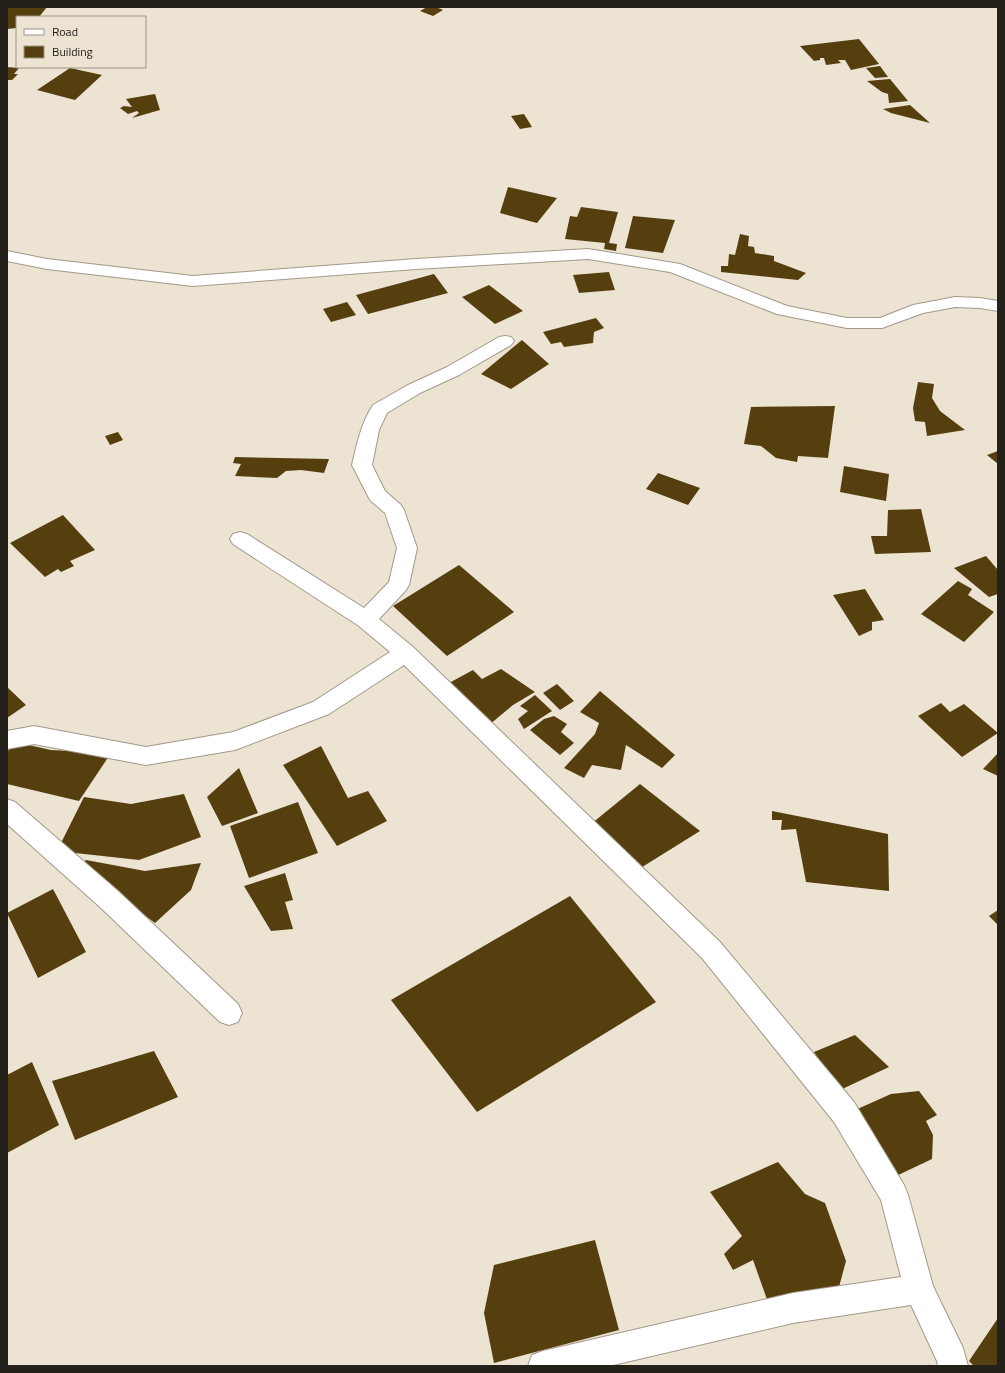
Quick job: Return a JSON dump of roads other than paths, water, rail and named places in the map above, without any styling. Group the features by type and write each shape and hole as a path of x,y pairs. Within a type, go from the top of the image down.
{"street":[{"path":"7,256 46,264 193,281 416,264 588,254 674,268 783,310 847,324 882,323 919,309 955,302 980,303 998,306"},
{"path":"366,620 399,585 407,548 394,510 377,495 362,465 370,430 379,409 414,389 453,371 505,341"},
{"path":"240,539 366,620 405,653 711,950 844,1112 894,1195 919,1289 954,1366"},
{"path":"7,740 34,735 146,756 235,740 321,708 405,653"},
{"path":"7,809 109,900 229,1013"},
{"path":"544,1366 793,1308 919,1289"}]}
